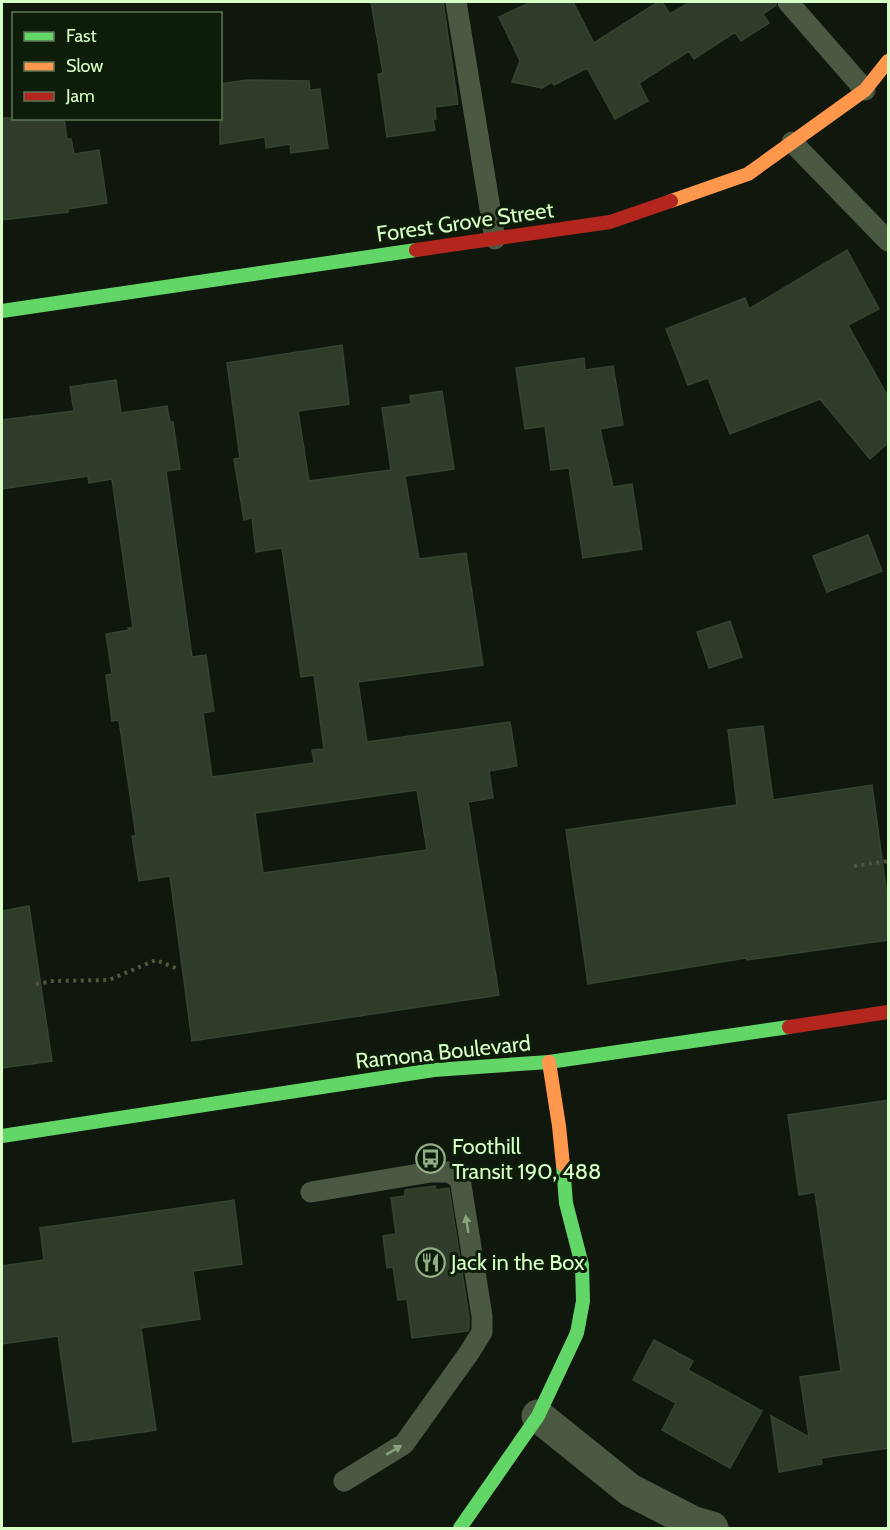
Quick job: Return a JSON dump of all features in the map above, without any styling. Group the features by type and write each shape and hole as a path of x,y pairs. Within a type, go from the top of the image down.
{"street":[{"name":"Forest Grove Street","path":"2,311 610,222 748,174 865,90 888,61"},
{"name":"Ramona Boulevard","path":"2,1136 434,1070 549,1062 888,1012"},
{"path":"460,1528 538,1416 577,1333 583,1301 582,1265 566,1203 560,1126 549,1062"},
{"path":"538,1416 630,1490 694,1523 712,1528"}],"lane":[{"path":"456,2 495,239"},
{"path":"788,2 865,90"},
{"path":"792,142 888,241"},
{"path":"311,1192 431,1172 450,1172 460,1179 482,1316 482,1332 470,1353 404,1444 344,1481"}],"path":[{"path":"854,866 888,861"},
{"path":"36,984 53,981 109,980 156,960 178,969"}],"building":[{"path":"371,2 443,2 458,104 435,107 436,119 433,119 435,130 387,137 378,74 383,73"},
{"path":"531,2 573,2 594,43 658,2 662,2 670,14 690,2 776,2 776,5 763,14 769,23 741,41 735,32 694,59 689,51 639,83 648,101 615,119 587,68 554,85 552,82 542,88 512,82 520,61 499,17"},
{"path":"248,80 309,81 310,90 320,89 328,148 291,153 290,144 266,148 265,137 220,144 222,84"},
{"path":"2,118 64,120 67,139 71,139 74,154 99,150 107,203 68,209 68,212 2,220"},
{"path":"847,250 879,309 848,325 888,397 888,443 870,459 820,399 730,434 708,378 688,385 666,329 745,298 749,309"},
{"path":"342,345 349,404 298,411 309,481 391,470 382,408 411,404 410,396 442,391 454,469 405,476 419,559 466,553 483,665 358,682 367,742 510,722 517,766 489,771 493,798 468,802 499,995 192,1041 170,876 139,881 132,836 136,836 119,720 112,721 106,675 112,674 106,634 133,628 112,479 89,483 88,476 2,489 2,420 74,411 70,387 116,380 121,413 167,406 170,422 173,422 180,469 166,471 192,657 206,655 214,711 203,713 212,777 314,763 312,750 324,749 314,675 301,677 282,548 256,552 252,518 244,520 234,459 240,458 227,363","holes":["417,790 427,850 263,873 255,813"]},
{"path":"584,358 585,370 613,366 623,425 600,429 613,487 632,484 642,549 583,558 569,468 551,470 545,426 525,429 516,368"},
{"path":"868,535 882,571 827,592 813,556"},
{"path":"730,621 742,657 709,668 697,632"},
{"path":"763,726 773,800 872,785 888,903 888,940 747,960 746,958 588,984 566,830 737,805 728,730"},
{"path":"29,906 52,1061 2,1068 2,911"},
{"path":"888,1100 888,1448 821,1458 822,1464 779,1472 771,1416 809,1437 800,1377 841,1371 815,1192 799,1195 788,1115"},
{"path":"435,1186 436,1190 449,1188 469,1328 468,1331 412,1338 407,1299 398,1300 393,1267 387,1268 383,1236 396,1234 391,1198 405,1196 405,1190"},
{"path":"234,1200 242,1264 193,1271 200,1319 141,1328 156,1430 73,1442 58,1336 2,1344 2,1266 44,1260 40,1228"},
{"path":"654,1340 693,1361 688,1370 762,1411 730,1468 662,1430 676,1403 633,1380"}],"traffic: fast":[{"path":"2,311 416,250"},
{"path":"2,1136 434,1070 549,1062 789,1027"},
{"path":"460,1528 538,1416 577,1333 583,1301 582,1265 566,1203 563,1165"}],"traffic: slow":[{"path":"671,201 748,174 865,90 888,61"},
{"path":"549,1062 563,1165"}],"traffic: jam":[{"path":"416,250 610,222 671,201"},
{"path":"789,1027 888,1012"}],"place":[{"name":"Foothill Transit 190, 488","path":"431,1159"},
{"name":"Jack in the Box","path":"430,1262"}]}
